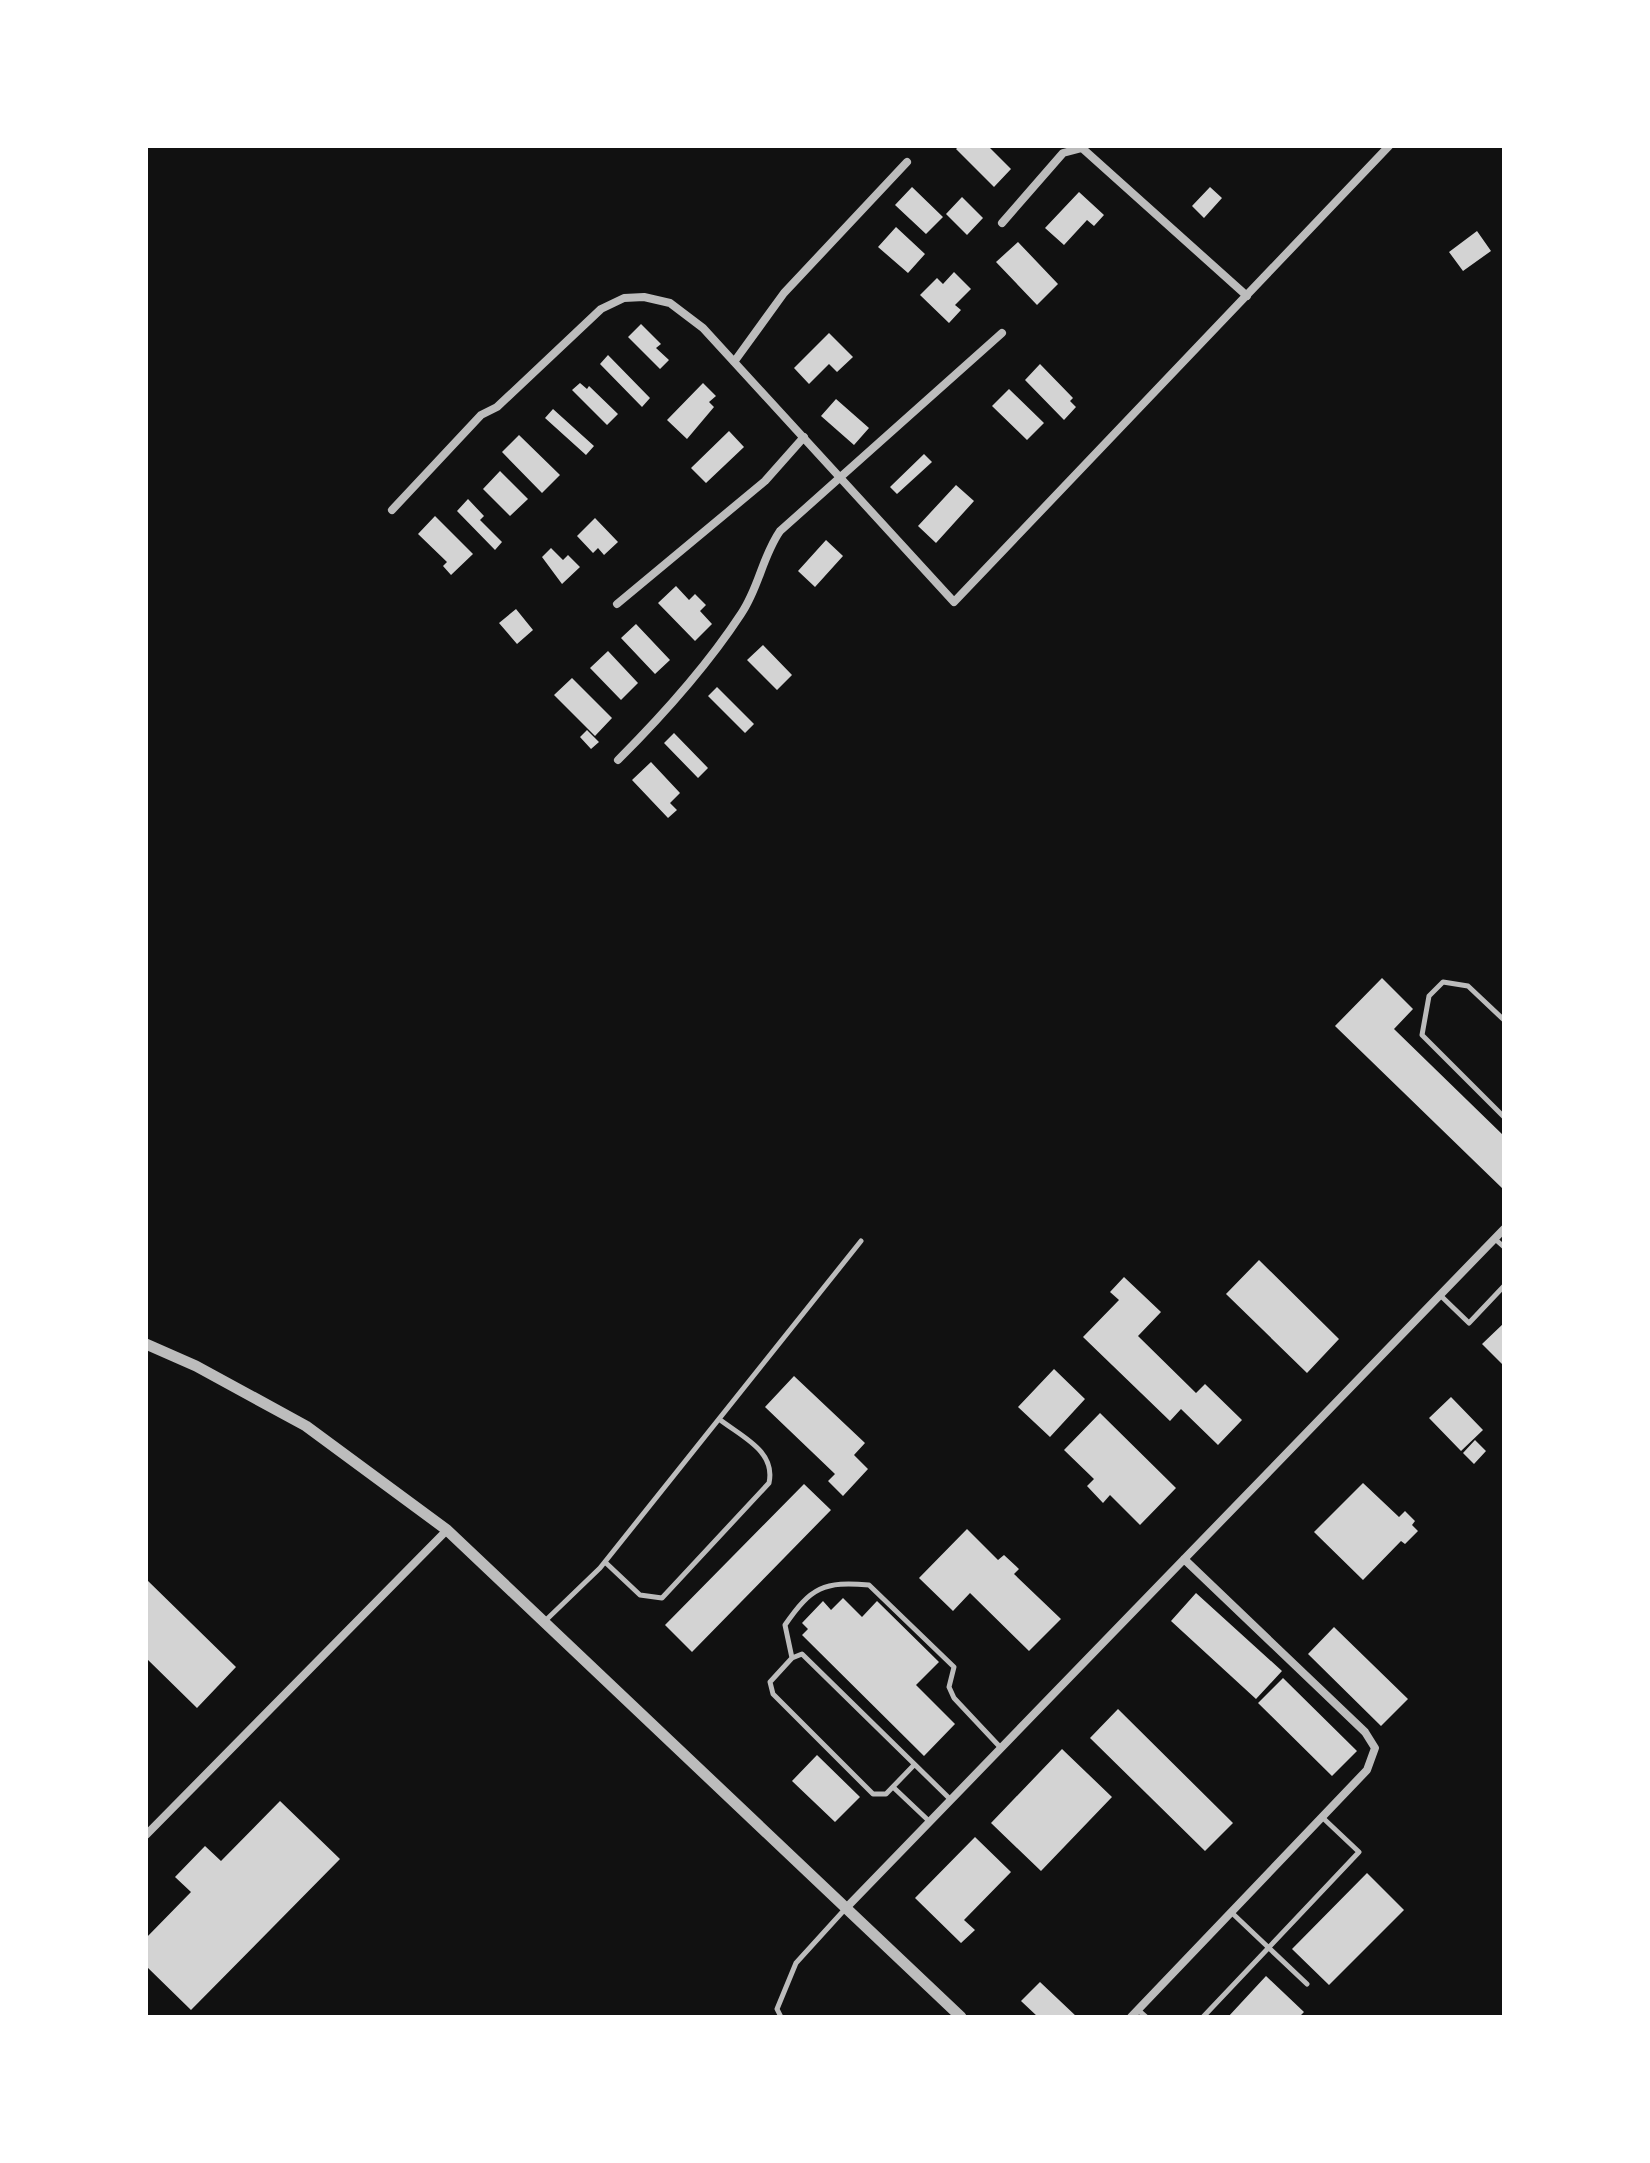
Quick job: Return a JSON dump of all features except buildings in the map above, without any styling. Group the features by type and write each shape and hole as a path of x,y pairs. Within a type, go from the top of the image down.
{"street":[{"path":"392,510 481,415 497,407 601,309 624,298 644,297 670,303 703,328 954,602 1389,146"},
{"path":"1002,223 1063,153 1082,148 1247,296"},
{"path":"734,362 784,293 907,162"},
{"path":"618,760 645,732 742,614 768,548 780,531 1002,333"},
{"path":"617,604 765,481 804,437"},
{"path":"847,1907 1504,1229"},
{"path":"146,1344 196,1366 306,1426 447,1530 961,2017"},
{"path":"146,1835 447,1530"},
{"path":"1135,2013 1367,1770 1375,1748 1365,1732 1184,1559"}],"lane":[{"path":"1504,1020 1468,986 1443,982 1429,996 1422,1035 1504,1117"},
{"path":"1495,1238 1504,1247"},
{"path":"545,1622 605,1562 861,1241"},
{"path":"1440,1295 1469,1323 1504,1286"},
{"path":"605,1562 640,1595 662,1598 769,1483 772,1468 768,1457 719,1419"},
{"path":"792,1658 785,1625 799,1604 822,1585 869,1585 954,1667 949,1687 954,1698 1001,1748"},
{"path":"914,1765 886,1794 873,1794 773,1694 770,1682 792,1658 802,1654 951,1800"},
{"path":"893,1787 930,1822"},
{"path":"1203,2017 1359,1852 1322,1817"},
{"path":"781,2017 777,2009 784,1983 796,1963 847,1907"},
{"path":"1231,1912 1307,1984"},
{"path":"1135,2013 1146,2017"}]}
